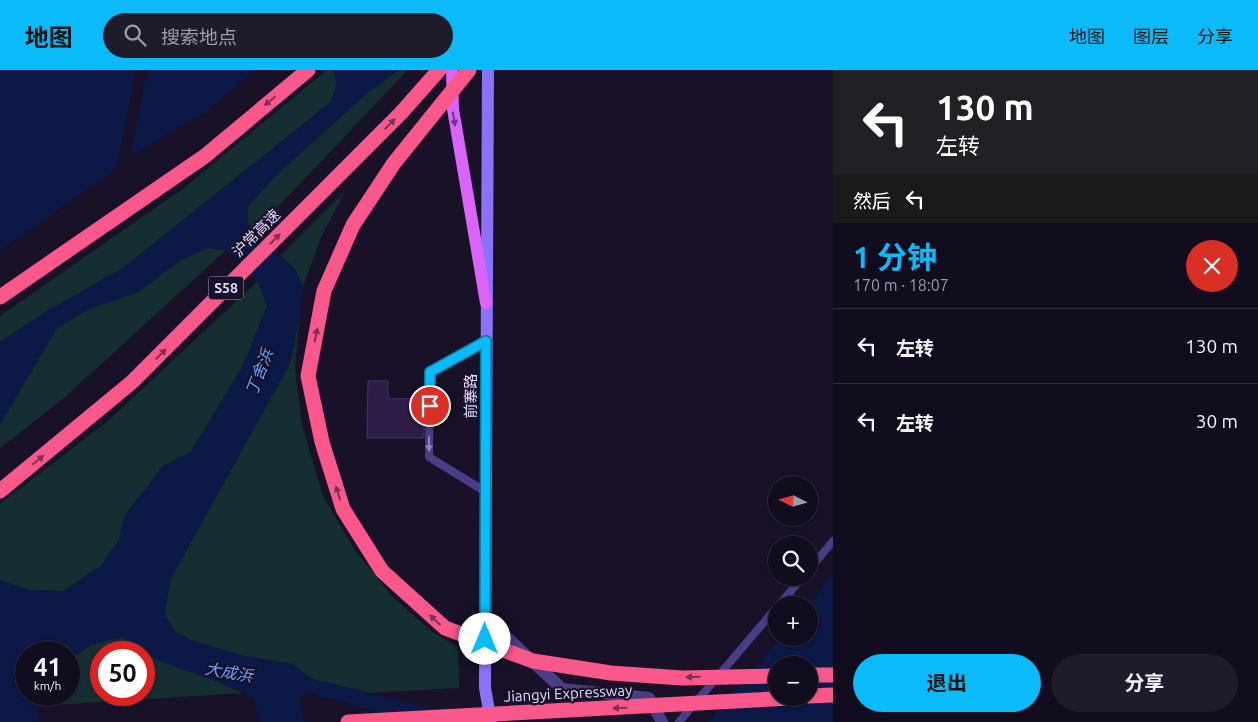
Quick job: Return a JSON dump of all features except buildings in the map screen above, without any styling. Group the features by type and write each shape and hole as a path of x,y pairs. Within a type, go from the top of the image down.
{"highway":[{"path":"0,297 205,156 308,70"},
{"name":"沪常高速","path":"0,491 132,382 401,113 439,70"},
{"path":"468,70 389,170 353,225 324,291 308,376 322,442 344,510 382,571 445,628 533,662 611,673 682,678 768,676"},
{"path":"0,285 205,156"},
{"path":"818,675 833,675"},
{"path":"818,696 833,695"},
{"name":"Jiangyi Expressway","path":"348,722 768,699"}],"main road":[{"path":"452,70 452,109 486,303"},
{"name":"前寨路","path":"488,70 485,688 491,721"}],"street":[{"path":"485,623 498,629 562,690 650,698 662,722"}],"lane":[{"path":"486,341 430,372 429,457 486,492"},
{"path":"818,559 833,541"},
{"path":"787,596 795,586"},
{"path":"679,722 768,617"}],"green space":[{"path":"327,70 334,71 337,83 331,102 123,268 49,310 0,342 0,316 185,187"},
{"path":"399,70 408,70 254,232 247,221 248,207 271,180 367,93"},
{"path":"346,190 322,235 303,287 295,269 280,256"},
{"path":"207,248 226,250 63,399 0,448 0,424 57,328 91,308 138,292 181,260"},
{"path":"258,281 267,306 243,366 191,452 163,466 124,517 119,540 102,565 64,591 30,590 0,580 0,504 109,420"},
{"path":"300,314 295,369 302,425 323,496 355,550 392,596 430,630 458,647 459,688 371,693 311,679 292,664 244,656 193,641 175,632 165,614 170,580 290,363"},
{"path":"122,637 128,641 105,641"},
{"path":"90,646 90,703 80,703 80,653"},
{"path":"155,659 219,682 243,693 155,699"}],"water":[{"path":"0,70 136,70 116,169 0,251"},
{"path":"147,70 250,70 250,74 206,112 134,154 132,147"},
{"path":"333,70 399,70 367,93 271,180 248,207 247,221 254,232 295,269 303,287 300,314 290,363 170,580 165,614 175,632 193,641 244,656 293,664 311,679 489,722 416,722 308,693 299,698 305,722 259,722 254,698 219,682 157,660 155,659 155,641 128,641 122,637 105,641 90,641 90,646 80,653 80,641 15,641 15,706 38,706 39,722 0,722 0,580 30,590 64,591 102,565 119,540 124,517 163,466 191,452 243,366 267,306 258,281 226,250 206,248 181,260 138,292 91,308 57,328 0,424 0,342 49,310 123,268 331,103 337,83"},
{"path":"833,572 833,722 708,722 774,646 818,646 818,596 816,596"}],"route":[{"path":"430,406 430,372 486,341 485,639"}],"water label":[{"name":"丁舍浜","path":"259,372"},
{"name":"大成浜","path":"229,672"}]}
